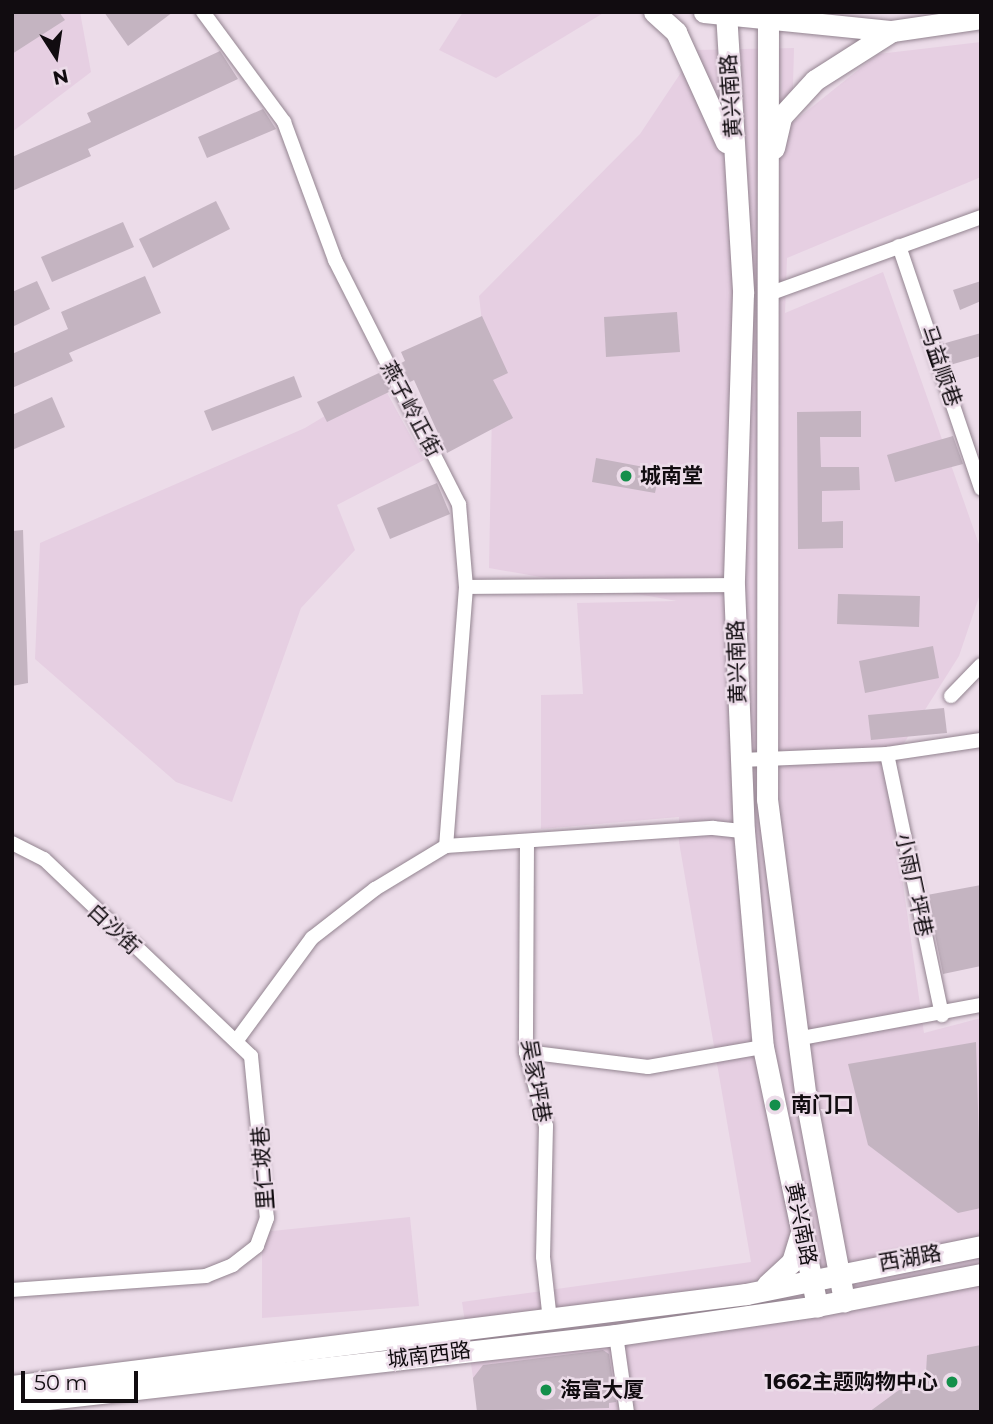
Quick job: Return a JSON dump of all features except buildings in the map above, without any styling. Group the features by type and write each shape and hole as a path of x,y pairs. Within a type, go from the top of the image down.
{"main road":[{"path":"654,12 676,32 706,90 737,178"},
{"path":"704,12 892,31 981,18"},
{"name":"黄兴南路","path":"725,14 743,292 734,584 744,831 763,1047 817,1306"},
{"name":"黄兴南路","path":"767,17 766,759 801,1038 844,1301"},
{"path":"765,184 781,117 815,80 892,31"},
{"path":"829,1222 858,1254 902,1260"},
{"path":"746,1294 786,1271 798,1251 801,1224"},
{"name":"西湖路","path":"838,1272 981,1245"},
{"name":"城南西路","path":"14,1399 746,1294 838,1272"},
{"name":"西湖路","path":"844,1301 981,1274"},
{"name":"城南西路","path":"14,1399 616,1335 844,1301"}],"street":[{"name":"燕子岭正街","path":"203,12 284,122 335,260 460,504 467,587 446,846"},
{"path":"766,295 981,217"},
{"name":"马益顺巷","path":"899,246 981,488"},
{"path":"467,587 734,584"},
{"path":"951,696 981,665"},
{"path":"741,760 887,754 981,740"},
{"name":"小雨厂坪巷","path":"887,754 942,1015"},
{"path":"237,1040 312,938 375,889 446,846 713,828 744,831"},
{"name":"吴家坪巷","path":"527,842 526,1052 546,1126 543,1257 550,1320"},
{"name":"白沙街","path":"12,843 44,859 213,1020"},
{"path":"801,1038 942,1015 981,1005"},
{"name":"里仁坡巷","path":"12,1290 206,1276 233,1265 257,1246 267,1218 256,1075 237,1040 213,1020"},
{"path":"526,1052 648,1067 763,1047"},
{"path":"616,1335 627,1412"}],"shaded area":[{"path":"12,12 80,12 91,72 12,132"},
{"path":"463,12 605,12 496,78 439,50"},
{"path":"981,42 981,177 787,258 785,313 883,272 981,550 981,591 959,656 887,770 924,1033 981,1018 981,1412 478,1412 462,1302 751,1262 679,842 679,817 541,829 541,695 583,694 577,603 677,601 489,568 492,410 479,296 640,134 696,50 794,48 792,123 878,54"},
{"path":"381,382 424,460 337,505 355,550 301,608 232,802 176,782 35,659 40,543 305,428"},
{"path":"410,1217 419,1306 262,1318 262,1232"}],"place":[{"name":"城南堂","path":"626,476"},
{"name":"南门口","path":"775,1105"},
{"name":"1662主题购物中心","path":"952,1382"},
{"name":"海富大厦","path":"546,1390"}]}
